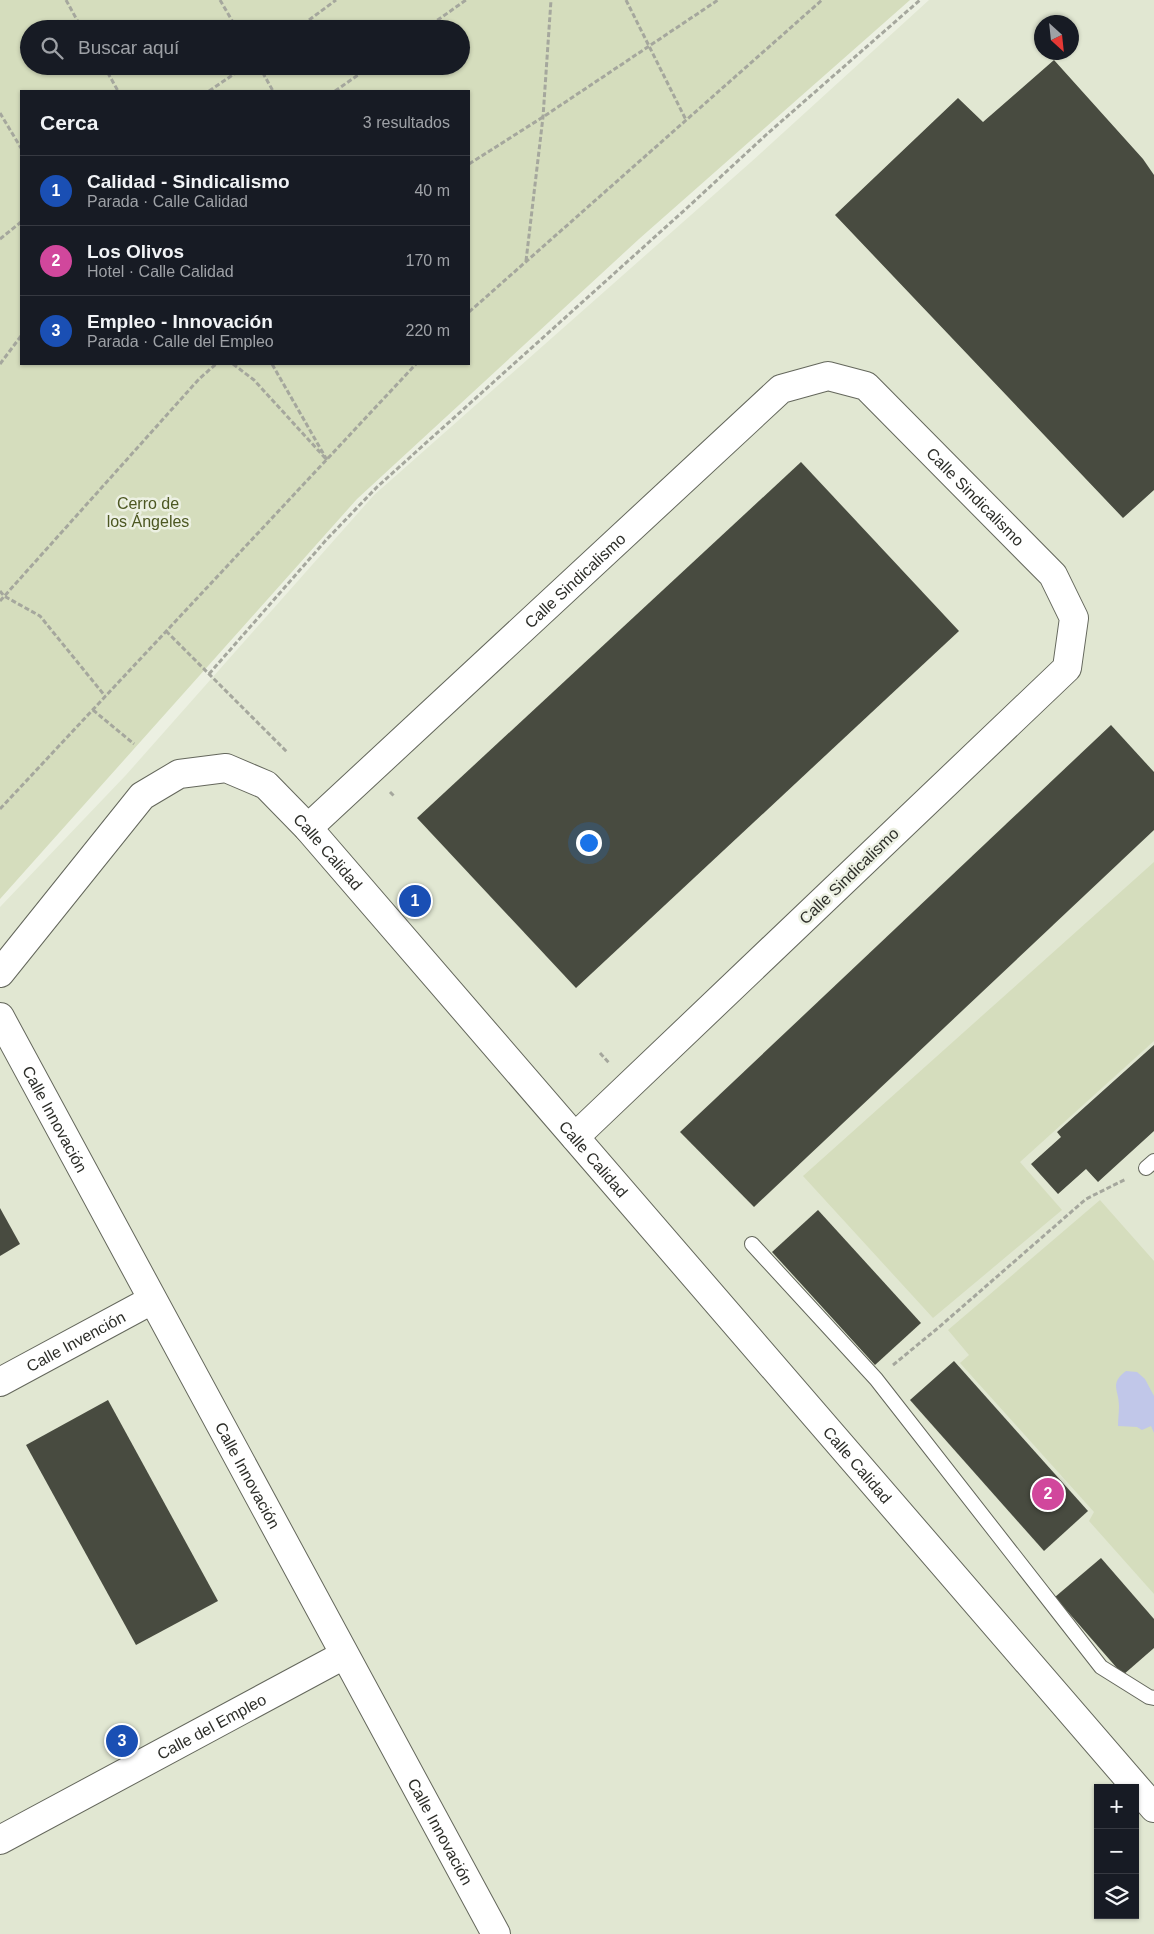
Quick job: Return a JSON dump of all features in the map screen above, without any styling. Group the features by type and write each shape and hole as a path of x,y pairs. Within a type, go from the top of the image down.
{"street":[{"name":"Calle Sindicalismo","path":"308,828 781,389 828,376 866,386 1052,575 1074,618 1067,668 575,1137"},
{"name":"Calle Calidad","path":"0,973 142,796 179,774 226,768 266,785 308,828 1154,1808"},
{"name":"Calle Innovación","path":"0,1017 496,1934"},
{"name":"Calle Invención","path":"0,1382 152,1300"},
{"name":"Calle del Empleo","path":"0,1840 344,1655"}],"lane":[{"path":"752,1244 876,1379 1101,1667 1154,1698"}],"path":[{"path":"66,0 77,20"},
{"path":"220,0 232,20"},
{"path":"309,20 336,0"},
{"path":"437,20 466,0"},
{"path":"526,262 543,117 551,0"},
{"path":"626,0 686,120"},
{"path":"470,163 718,0"},
{"path":"470,311 822,0"},
{"path":"209,674 327,539 377,487 767,134 920,0"},
{"path":"109,75 117,90"},
{"path":"211,90 233,75"},
{"path":"264,75 273,90"},
{"path":"336,90 358,75"},
{"path":"0,113 20,146"},
{"path":"0,239 20,223"},
{"path":"0,364 20,337"},
{"path":"0,601 199,379 215,365"},
{"path":"234,365 254,380 327,460"},
{"path":"273,365 327,460"},
{"path":"0,809 415,365"},
{"path":"0,591 4,596 40,616 105,696"},
{"path":"166,631 288,753"},
{"path":"93,710 134,744"},
{"path":"876,1379 938,1328 1086,1199 1150,1164"}],"shaded area":[{"path":"929,0 1154,0 1154,1934 0,1934 0,907 126,775 374,495 751,162"}],"green space":[{"name":"Cerro de los Ángeles","path":"0,0 910,0 639,239 357,499 0,899"},
{"path":"1154,862 1154,1041 1020,1162 1062,1210 933,1318 803,1176"},
{"path":"1100,1200 1154,1261 1154,1594 1089,1521 1094,1512 960,1363 969,1355 948,1330"}],"water":[{"path":"1126,1371 1137,1372 1145,1379 1154,1396 1154,1433 1151,1426 1142,1430 1137,1427 1118,1426 1119,1400 1116,1383"}],"building":[{"path":"1054,60 1143,159 1154,175 1154,490 1123,518 835,215 958,98 983,122"},
{"path":"801,462 959,631 576,988 417,818"},
{"path":"1111,725 1154,772 1154,830 754,1207 680,1132"},
{"path":"1154,1045 1154,1131 1098,1182 1086,1169 1058,1194 1031,1164 1061,1137 1057,1132"},
{"path":"0,1208 20,1244 0,1256"},
{"path":"818,1210 921,1323 875,1365 772,1252"},
{"path":"954,1361 1088,1511 1044,1551 910,1400"},
{"path":"108,1400 218,1601 136,1645 26,1445"},
{"path":"1101,1558 1154,1619 1154,1648 1123,1675 1055,1597"}],"place":[{"name":"Calidad - Sindicalismo","path":"415,901"},
{"name":"Los Olivos","path":"1048,1494"},
{"name":"Empleo - Innovación","path":"122,1741"}]}
